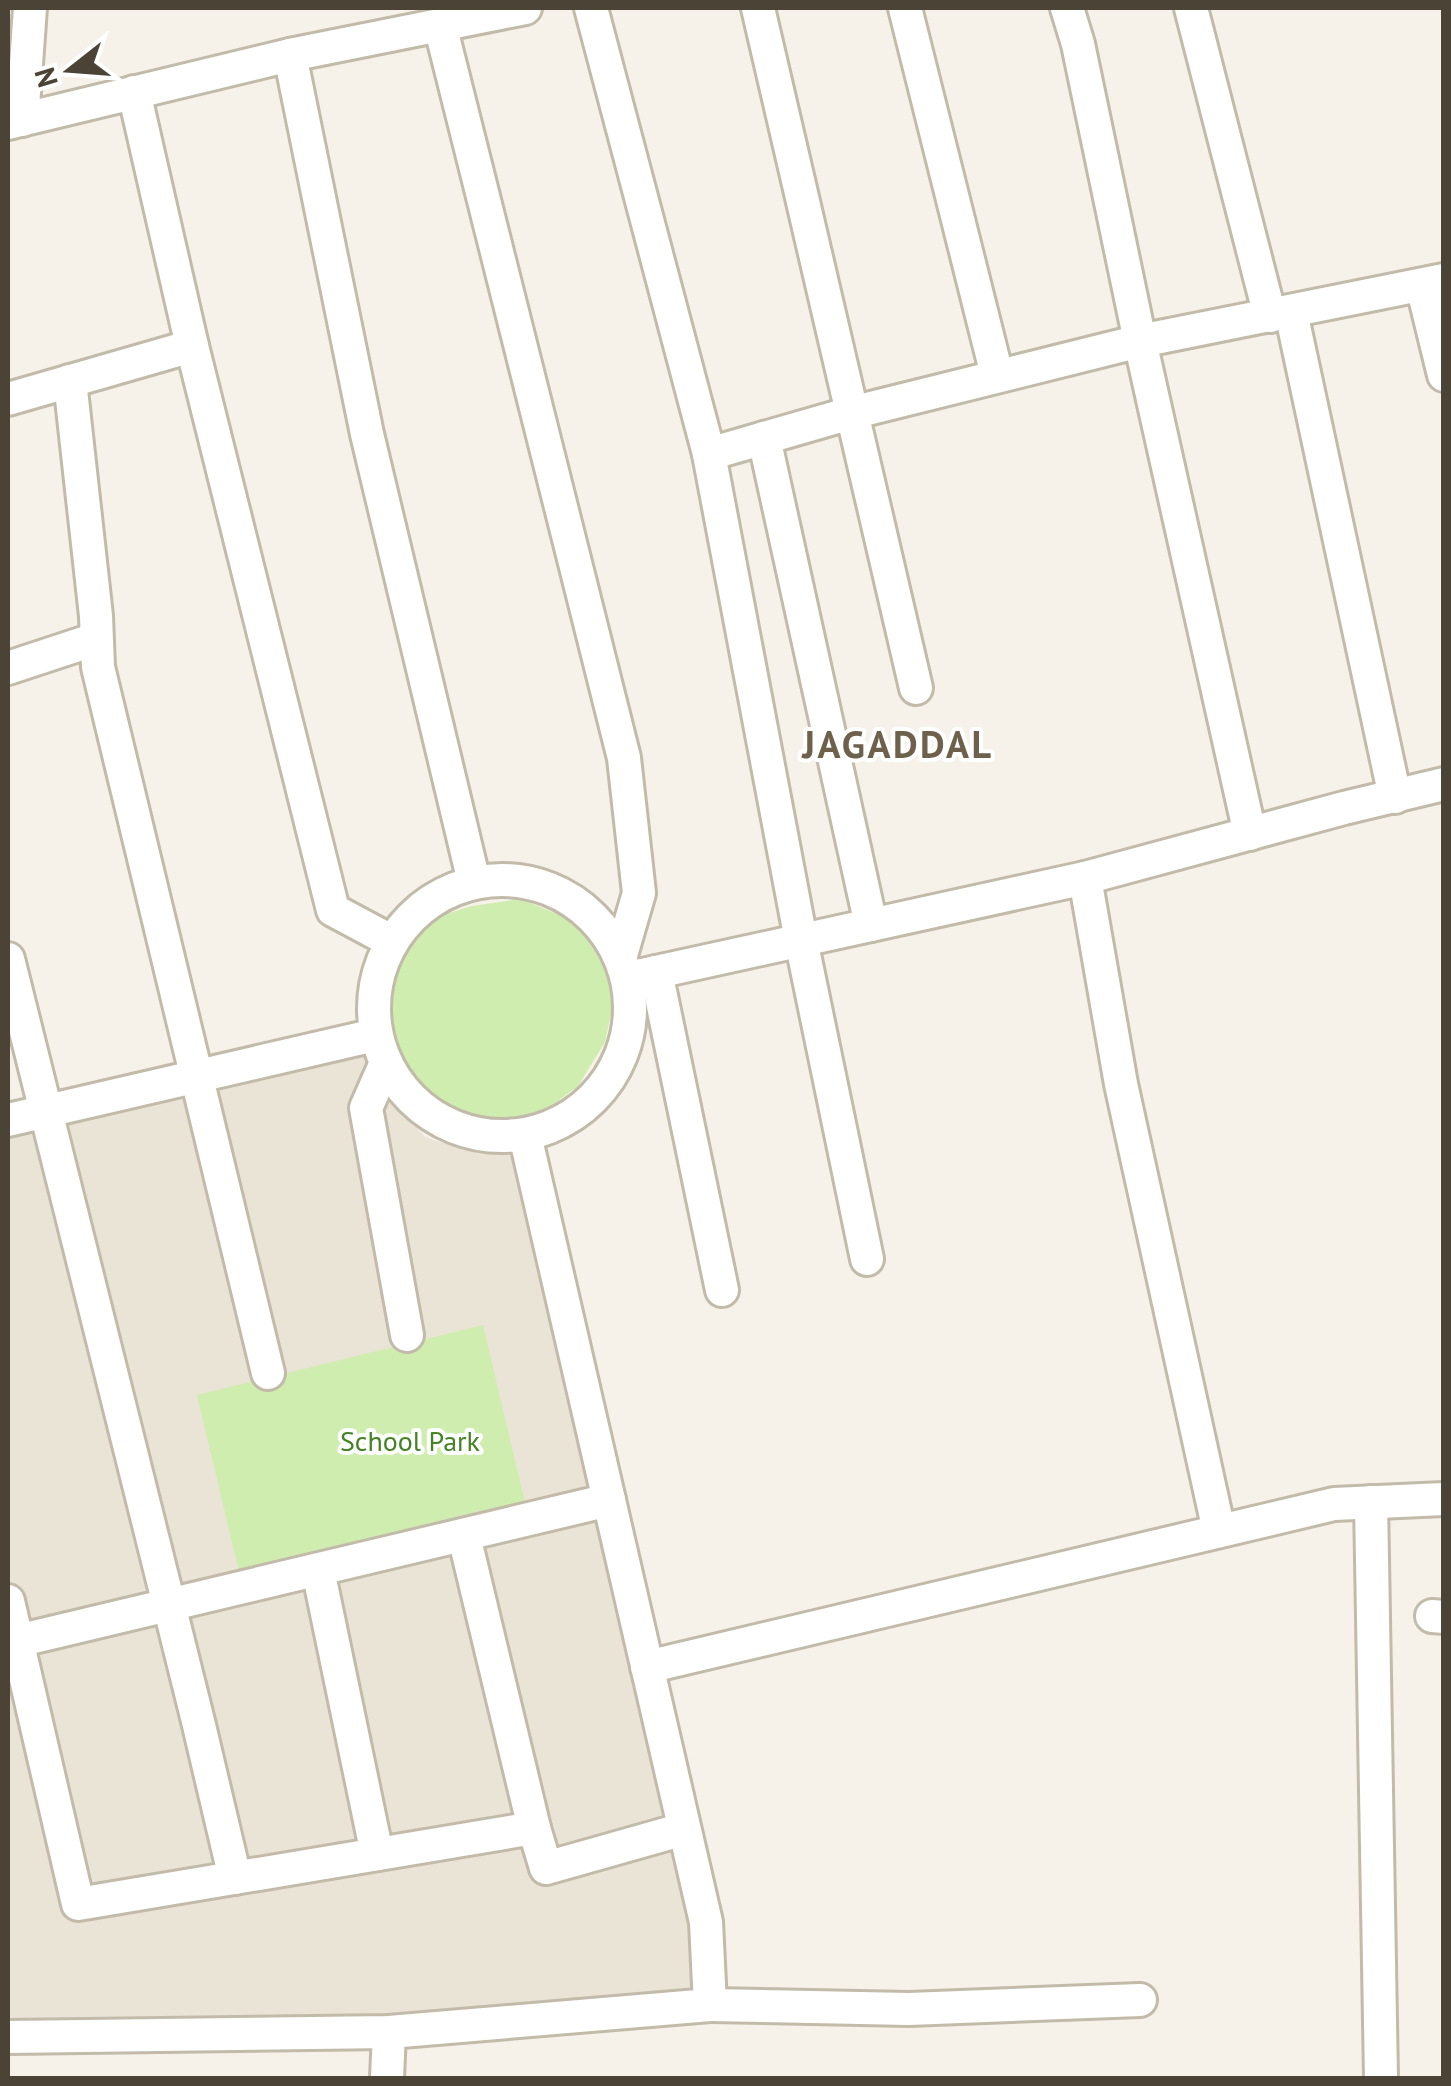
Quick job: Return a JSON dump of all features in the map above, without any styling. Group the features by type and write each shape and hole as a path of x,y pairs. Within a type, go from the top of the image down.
{"street":[{"path":"30,8 15,121 290,55 525,8"},
{"path":"592,8 709,454 866,1260"},
{"path":"758,8 916,688"},
{"path":"905,8 997,375"},
{"path":"1066,8 1078,44 1250,834"},
{"path":"1191,8 1280,314 1395,797"},
{"path":"380,1050 412,1102 450,1127 494,1138 525,1134 573,1118 613,1076 631,1022 635,969 639,892 624,758 440,25"},
{"path":"290,55 368,434 474,882"},
{"path":"134,92 192,346 334,910 391,941"},
{"path":"709,454 851,413 1140,341 1433,282 1444,375"},
{"path":"8,399 192,346"},
{"path":"70,382 98,667 268,1373"},
{"path":"764,438 871,926"},
{"path":"8,668 96,639"},
{"path":"635,969 802,940 1085,878 1444,784"},
{"path":"407,1335 366,1108 380,1050 375,983 391,941 421,906 461,884 502,878 556,890 598,922 635,969 722,1290"},
{"path":"1085,878 1121,1084 1220,1531"},
{"path":"8,959 235,1878"},
{"path":"8,1120 197,1076 380,1050"},
{"path":"525,1134 706,1922 710,2005"},
{"path":"648,1667 1334,1504 1444,1499"},
{"path":"17,1641 609,1500"},
{"path":"1372,1502 1381,2078"},
{"path":"464,1536 546,1868 684,1829"},
{"path":"318,1570 377,1854"},
{"path":"8,1601 78,1904 534,1828"},
{"path":"8,2037 389,2032 710,2005 909,2009 1140,2000"},
{"path":"386,2078 389,2032"}],"shaded area":[{"path":"361,1047 387,1094 425,1137 464,1150 516,1147 693,1926 691,1992 395,2020 8,2025 8,1132"}],"green space":[{"path":"521,899 569,919 607,954 614,1000 605,1042 578,1086 543,1112 503,1119 443,1109 404,1062 387,1028 393,985 405,943 435,917 472,906"},
{"name":"School Park","path":"483,1325 528,1515 240,1576 197,1395"}],"district":[{"name":"JAGADDAL","path":"898,745"}]}
